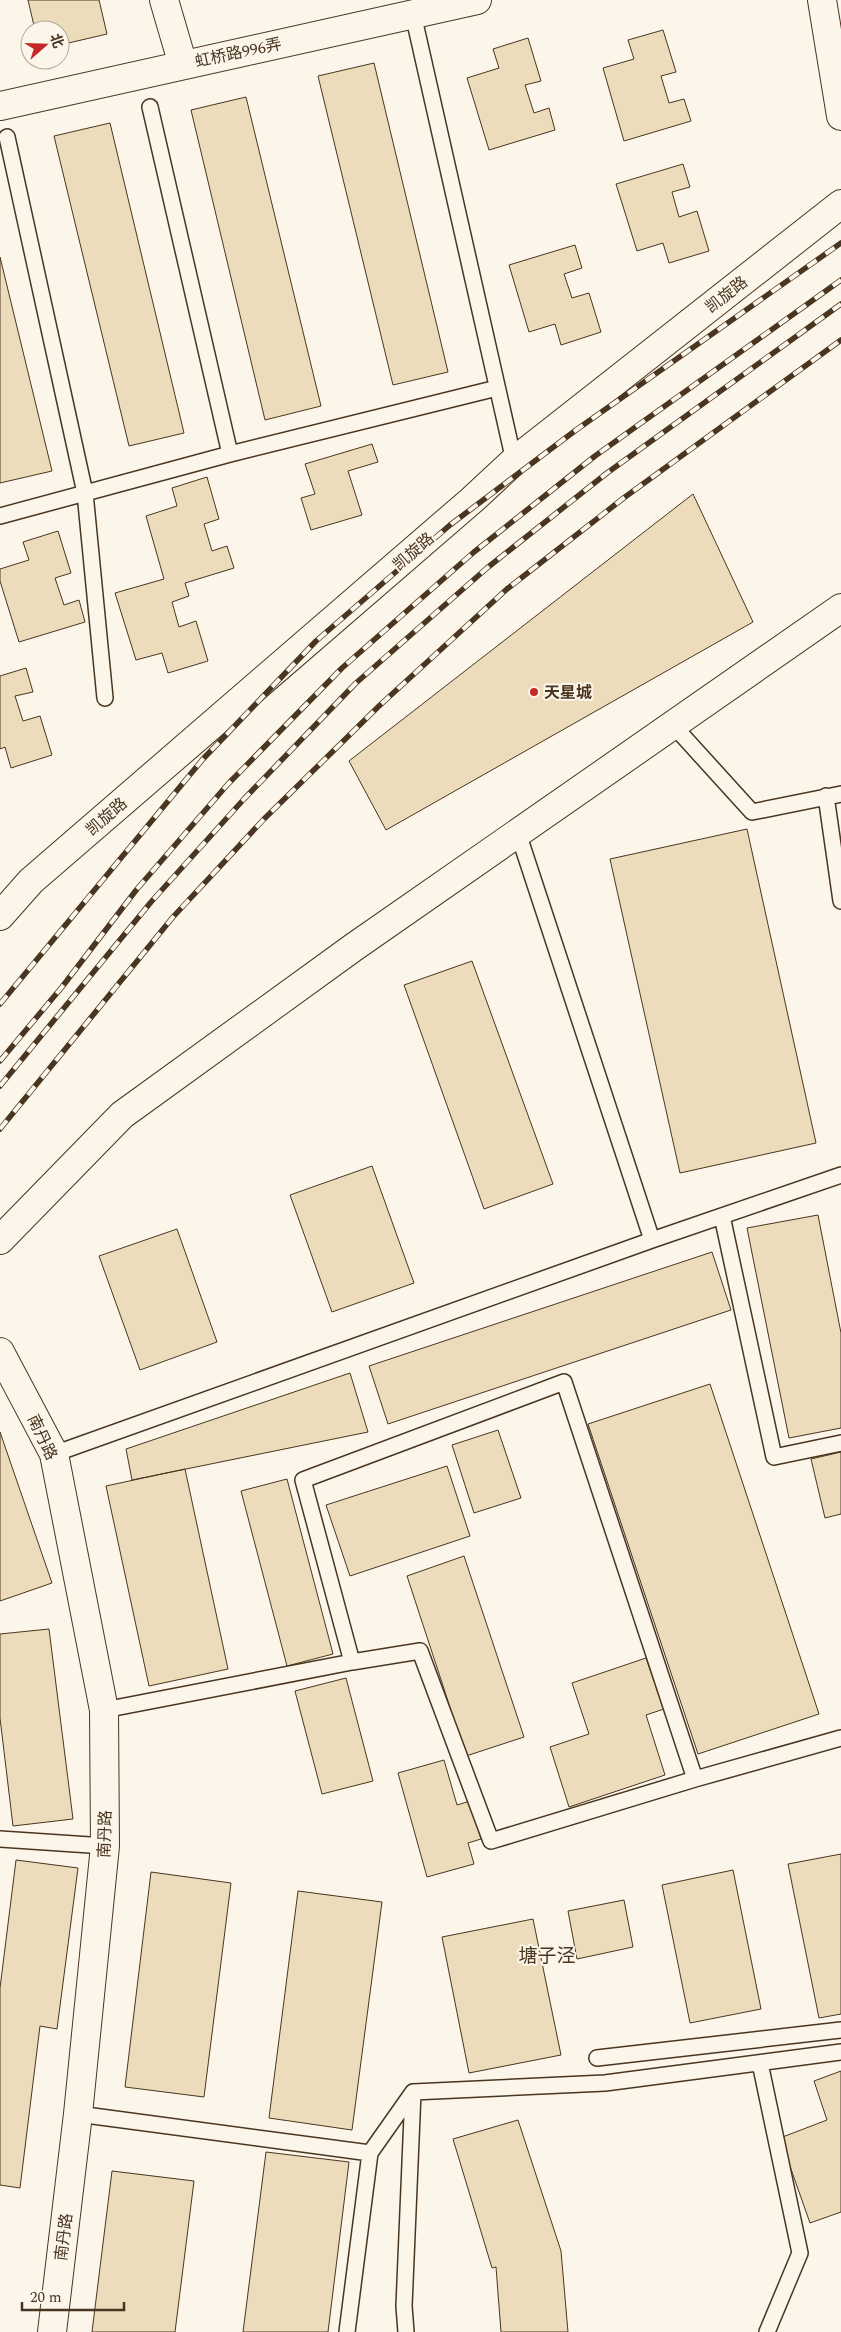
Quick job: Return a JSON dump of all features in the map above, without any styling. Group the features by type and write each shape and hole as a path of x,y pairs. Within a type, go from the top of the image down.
{"street":[{"path":"164,0 183,64"},
{"name":"虹桥路996弄","path":"0,106 477,0"},
{"path":"822,0 841,116"},
{"name":"凯旋路","path":"0,916 31,881 472,500 514,461 841,204"},
{"path":"0,1240 122,1115 354,947 841,608"},
{"name":"南丹路","path":"0,1352 54,1454 104,1710 105,1846 78,2114 52,2332"}],"lane":[{"path":"413,14 514,461"},
{"path":"150,107 230,454"},
{"path":"7,138 86,493 105,698"},
{"path":"0,516 230,454 497,388"},
{"path":"673,725 752,812 834,795 841,901"},
{"path":"518,832 652,1240"},
{"path":"54,1454 652,1240 841,1175"},
{"path":"722,1216 774,1457 841,1443"},
{"path":"352,1662 303,1480 564,1382 695,1779"},
{"path":"104,1710 352,1662 420,1651 491,1841 695,1779 841,1738"},
{"path":"0,1840 105,1846"},
{"path":"597,2058 841,2030"},
{"path":"413,2092 605,2083 841,2052"},
{"path":"760,2063 800,2253 767,2332"},
{"path":"348,2332 370,2153 413,2092"},
{"path":"406,2332 404,2306 413,2092"},
{"path":"78,2114 370,2153"}],"building":[{"path":"28,0 99,0 107,34 70,43 70,20 33,20"},
{"path":"663,30 676,72 661,76 669,103 684,99 691,121 624,141 603,68 634,59 628,40"},
{"path":"528,38 541,81 525,85 534,113 549,108 555,130 489,150 467,78 499,68 493,49"},
{"path":"374,63 448,372 393,385 318,76"},
{"path":"246,97 321,406 265,420 191,110"},
{"path":"110,123 184,433 129,446 54,136"},
{"path":"683,164 690,187 672,192 679,217 697,211 709,251 669,263 663,243 637,251 616,184"},
{"path":"575,245 582,268 564,274 572,298 589,293 601,332 561,345 555,324 529,332 509,265"},
{"path":"0,257 52,471 0,483"},
{"path":"372,444 378,462 348,471 362,515 311,530 301,498 315,494 305,464"},
{"path":"207,477 219,519 204,524 212,551 227,546 234,568 185,583 189,596 172,602 179,627 196,621 208,661 168,673 162,653 136,660 115,593 164,579 146,516 177,506 172,488"},
{"name":"天星城","path":"693,494 753,622 386,830 349,761"},
{"path":"58,531 71,573 55,578 64,605 79,600 85,622 19,642 0,581 0,569 29,560 23,542"},
{"path":"26,668 33,692 15,696 23,721 40,716 52,755 11,768 5,747 0,749 0,676"},
{"path":"747,829 816,1143 680,1173 610,859"},
{"path":"472,961 553,1184 484,1209 404,985"},
{"path":"372,1166 414,1283 332,1312 290,1195"},
{"path":"818,1215 841,1333 841,1428 789,1438 747,1228"},
{"path":"177,1229 217,1342 140,1370 99,1256"},
{"path":"712,1252 731,1310 388,1424 369,1366"},
{"path":"350,1373 368,1432 132,1480 126,1449"},
{"path":"710,1384 819,1714 698,1754 588,1424"},
{"path":"498,1430 521,1498 474,1513 452,1445"},
{"path":"0,1432 52,1583 0,1601"},
{"path":"841,1452 841,1514 825,1518 811,1459"},
{"path":"447,1466 470,1536 350,1576 326,1505"},
{"path":"185,1469 228,1669 149,1686 106,1486"},
{"path":"287,1479 333,1654 287,1666 241,1491"},
{"path":"464,1556 524,1737 466,1756 407,1576"},
{"path":"49,1629 73,1819 13,1826 0,1718 0,1634"},
{"path":"646,1658 664,1709 646,1715 665,1775 569,1807 550,1747 589,1734 572,1683"},
{"path":"346,1678 373,1781 322,1794 295,1691"},
{"path":"444,1760 457,1805 470,1801 481,1839 468,1843 474,1864 427,1877 398,1773"},
{"path":"841,1854 841,2014 819,2018 788,1864"},
{"path":"16,1860 78,1868 57,2029 40,2026 20,2188 0,2185 0,1988"},
{"path":"733,1870 761,2009 690,2023 662,1885"},
{"path":"151,1872 231,1883 204,2097 125,2087"},
{"path":"298,1891 382,1902 352,2130 269,2118"},
{"path":"624,1900 633,1947 577,1959 568,1911"},
{"path":"533,1919 561,2055 469,2073 442,1937"},
{"path":"841,2071 841,2212 810,2223 780,2138 827,2120 814,2081"},
{"path":"518,2120 561,2251 568,2332 501,2332 496,2267 492,2268 453,2139"},
{"path":"266,2152 349,2162 328,2332 243,2332"},
{"path":"112,2171 194,2181 175,2332 92,2332"}],"railway":[{"path":"0,1004 203,759 316,641 450,525 576,430 841,243"},
{"path":"0,1061 62,987 137,889 228,784 342,668 474,552 595,456 841,280"},
{"path":"0,1086 151,902 244,799 356,683 487,568 607,473 841,304"},
{"path":"0,1129 173,917 264,819 379,706 507,589 625,497 841,340"}],"place":[{"name":"天星城","path":"534,692"}],"district":[{"name":"塘子泾","path":"547,1955"}]}
